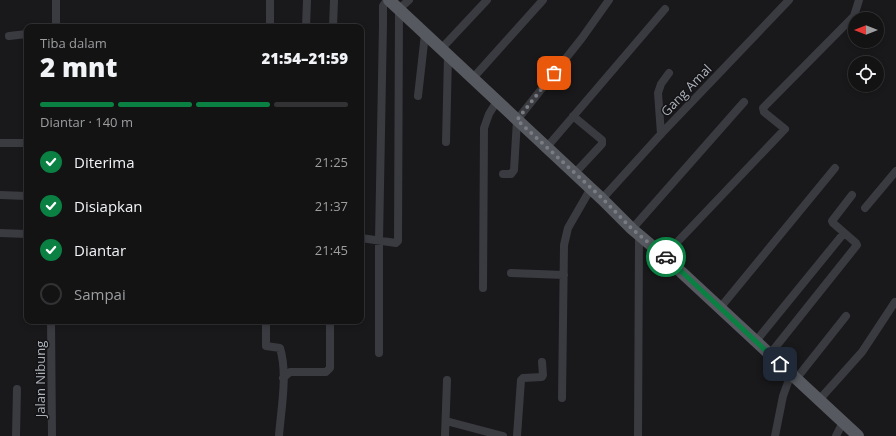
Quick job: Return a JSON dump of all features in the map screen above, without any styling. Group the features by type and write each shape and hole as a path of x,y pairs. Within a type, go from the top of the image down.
{"main road":[{"path":"388,0 602,198 636,232 664,256 858,436"}],"street":[{"path":"56,0 56,24"},
{"path":"270,0 270,24"},
{"path":"306,24 307,0"},
{"path":"333,24 334,0"},
{"path":"378,353 383,6 388,0"},
{"path":"364,238 398,241 399,9 408,0"},
{"path":"446,142 445,52 487,0"},
{"path":"473,78 543,0"},
{"path":"502,174 511,174 514,170 517,120 610,0"},
{"name":"Gang Amal","path":"602,198 789,0"},
{"path":"664,256 785,129 764,112 764,108 854,16 859,0"},
{"path":"547,147 665,9"},
{"path":"9,36 24,34"},
{"path":"418,96 425,34"},
{"path":"662,134 658,93 661,84 669,72"},
{"path":"483,288 484,128 497,101"},
{"path":"638,436 636,232 744,102"},
{"path":"573,116 602,140 602,144 575,173"},
{"path":"0,143 24,143"},
{"path":"720,308 835,168"},
{"path":"865,208 896,171"},
{"path":"562,398 564,246 568,228 591,188"},
{"path":"0,195 24,196"},
{"path":"770,354 856,247 856,243 833,224 832,221 852,195"},
{"path":"0,233 24,234"},
{"path":"756,341 844,233"},
{"path":"511,273 564,275"},
{"path":"819,400 862,352 895,302"},
{"path":"775,436 783,396 794,377 846,316"},
{"name":"Jalan Nibung","path":"52,324 52,436"},
{"path":"266,324 266,346 280,348 282,356 283,378 279,436"},
{"path":"283,378 290,372 326,372 329,370 330,324"},
{"path":"517,436 521,380 523,378 542,376 542,362"},
{"path":"445,436 447,380"},
{"path":"16,436 17,390"},
{"path":"446,421 503,436"},
{"path":"836,436 843,422"}],"way so far":[{"path":"554,73 517,120 602,198 639,236 666,257"}],"route":[{"path":"666,257 780,364"}]}
